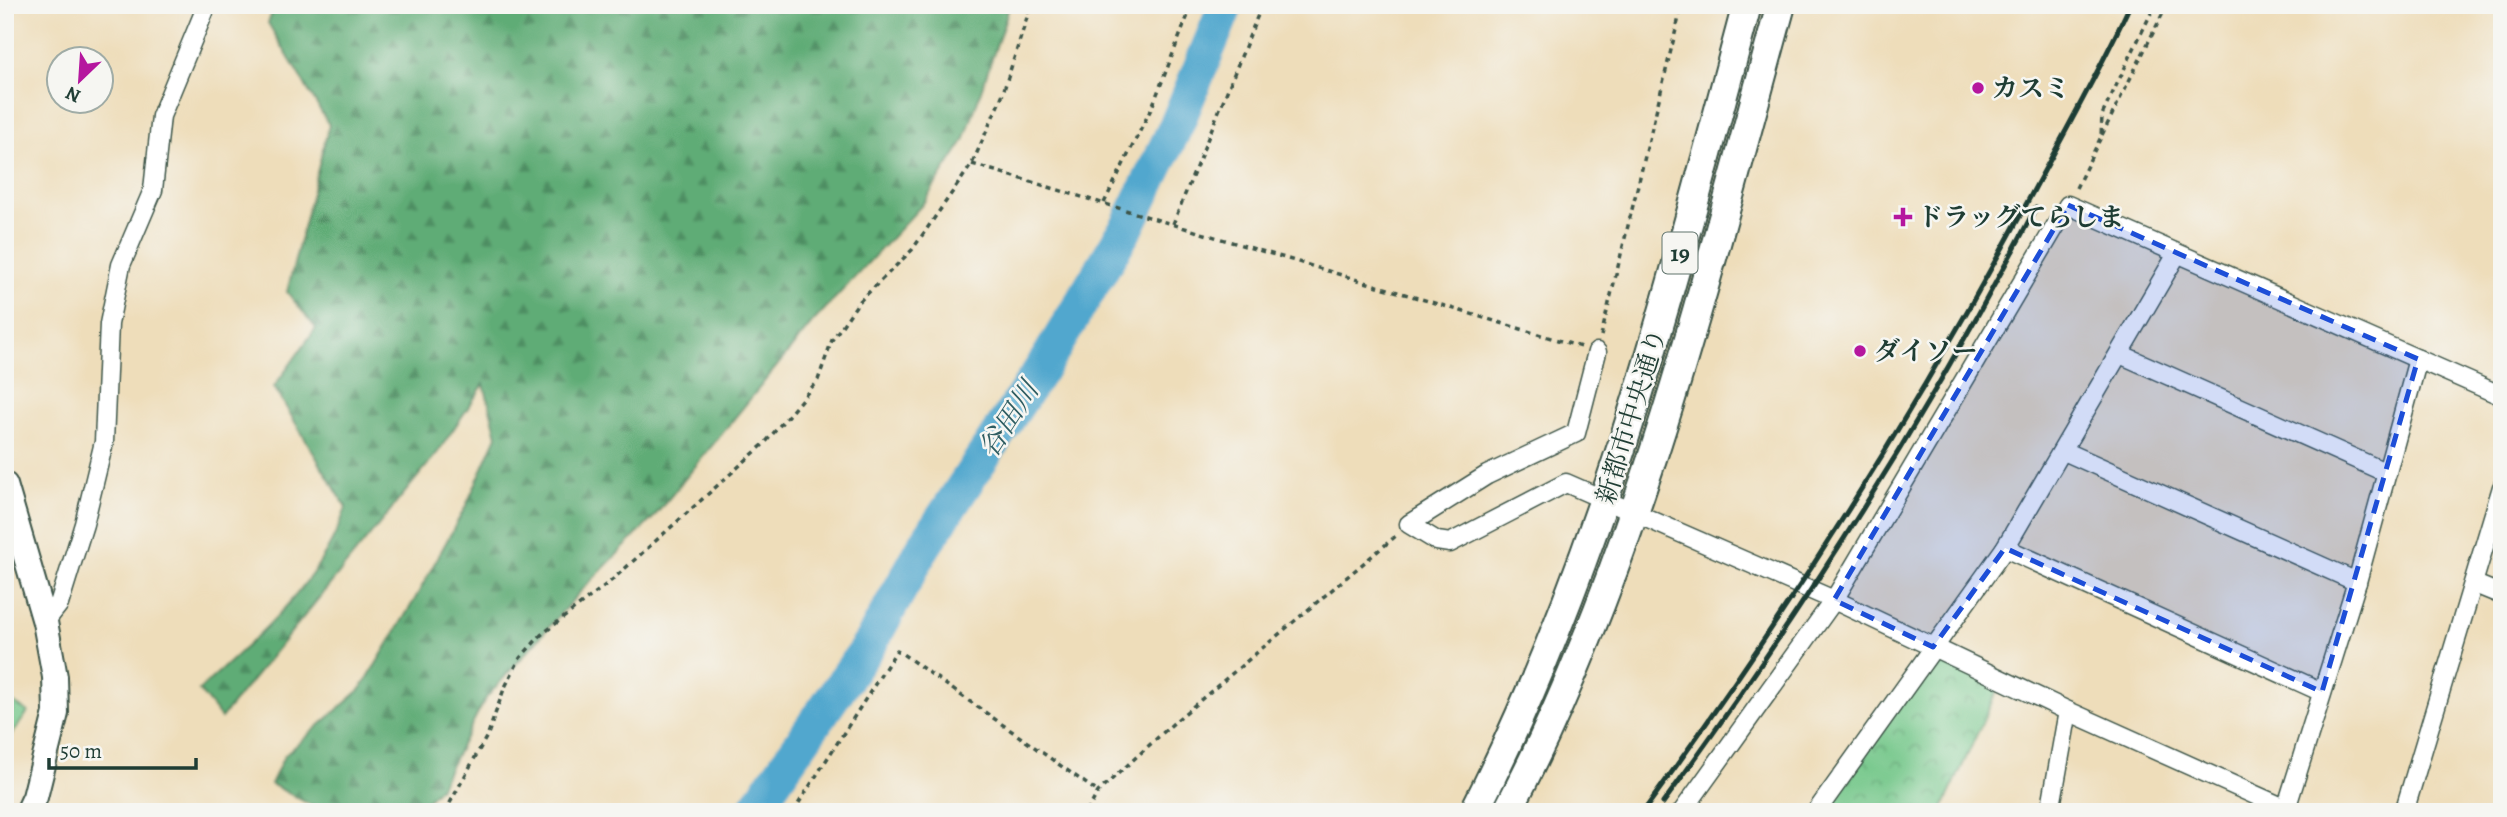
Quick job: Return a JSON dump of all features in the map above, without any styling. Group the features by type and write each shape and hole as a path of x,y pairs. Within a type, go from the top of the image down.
{"main road":[{"name":"新都市中央通り","path":"1474,812 1558,631 1605,500 1677,263 1747,5"},
{"name":"新都市中央通り","path":"1507,812 1581,651 1633,512 1719,233 1781,5"}],"street":[{"path":"45,622 59,604 84,524 104,442 109,324 121,265 153,190 161,116 207,5"},
{"path":"1682,812 1834,600 2067,205 2502,396"},
{"path":"1816,812 2005,548 2177,254"},
{"path":"1597,352 1576,433 1487,475 1409,524 1437,541 1450,542 1566,482 1834,600 2288,811 2357,582 2418,359"},
{"path":"2120,354 2387,473"},
{"path":"2064,451 2357,582"},
{"path":"5,485 45,622 55,677 56,713 35,797 28,812"},
{"path":"2404,812 2475,584 2502,487"},
{"path":"2005,548 2322,692"},
{"path":"2475,584 2502,595"},
{"path":"2050,812 2068,711"}],"path":[{"path":"445,812 488,734 504,689 520,658 541,635 612,580 765,443 818,380 832,340 858,303 912,250 972,164 1002,96 1031,5"},
{"path":"1104,203 1152,107 1192,5"},
{"path":"1171,223 1262,5"},
{"path":"972,164 1597,352 1682,5"},
{"path":"2101,137 2102,115 2155,5"},
{"path":"2067,205 2167,5"},
{"path":"1087,812 1098,792 1178,719 1409,524"},
{"path":"793,812 897,650 1098,792"}],"highlighted area":[{"path":"2068,205 2418,359 2322,692 2005,548 1933,647 1834,600"}],"green space":[{"path":"275,5 1010,5 964,141 922,205 812,323 653,518 579,593 485,699 439,788 416,812 324,812 271,784 284,756 361,689 466,506 497,436 484,384 438,452 221,718 199,690 285,608 304,585 335,535 346,507 274,387 316,328 287,292 329,125 268,23"},
{"path":"1933,647 2002,680 1941,812 1816,812"},
{"path":"5,697 28,712 5,744"}],"waterway":[{"name":"谷田川","path":"753,812 871,642 924,546 1047,360 1128,225 1177,124 1226,5"}],"railway":[{"path":"1643,812 1750,660 1900,426 1993,266 2130,5"},
{"path":"1663,803 1764,659 1861,512 1952,361 2036,207"}],"place":[{"name":"カスミ","path":"1978,88"},
{"name":"ドラッグてらしま","path":"1903,217"},
{"name":"ダイソー","path":"1860,351"}]}
